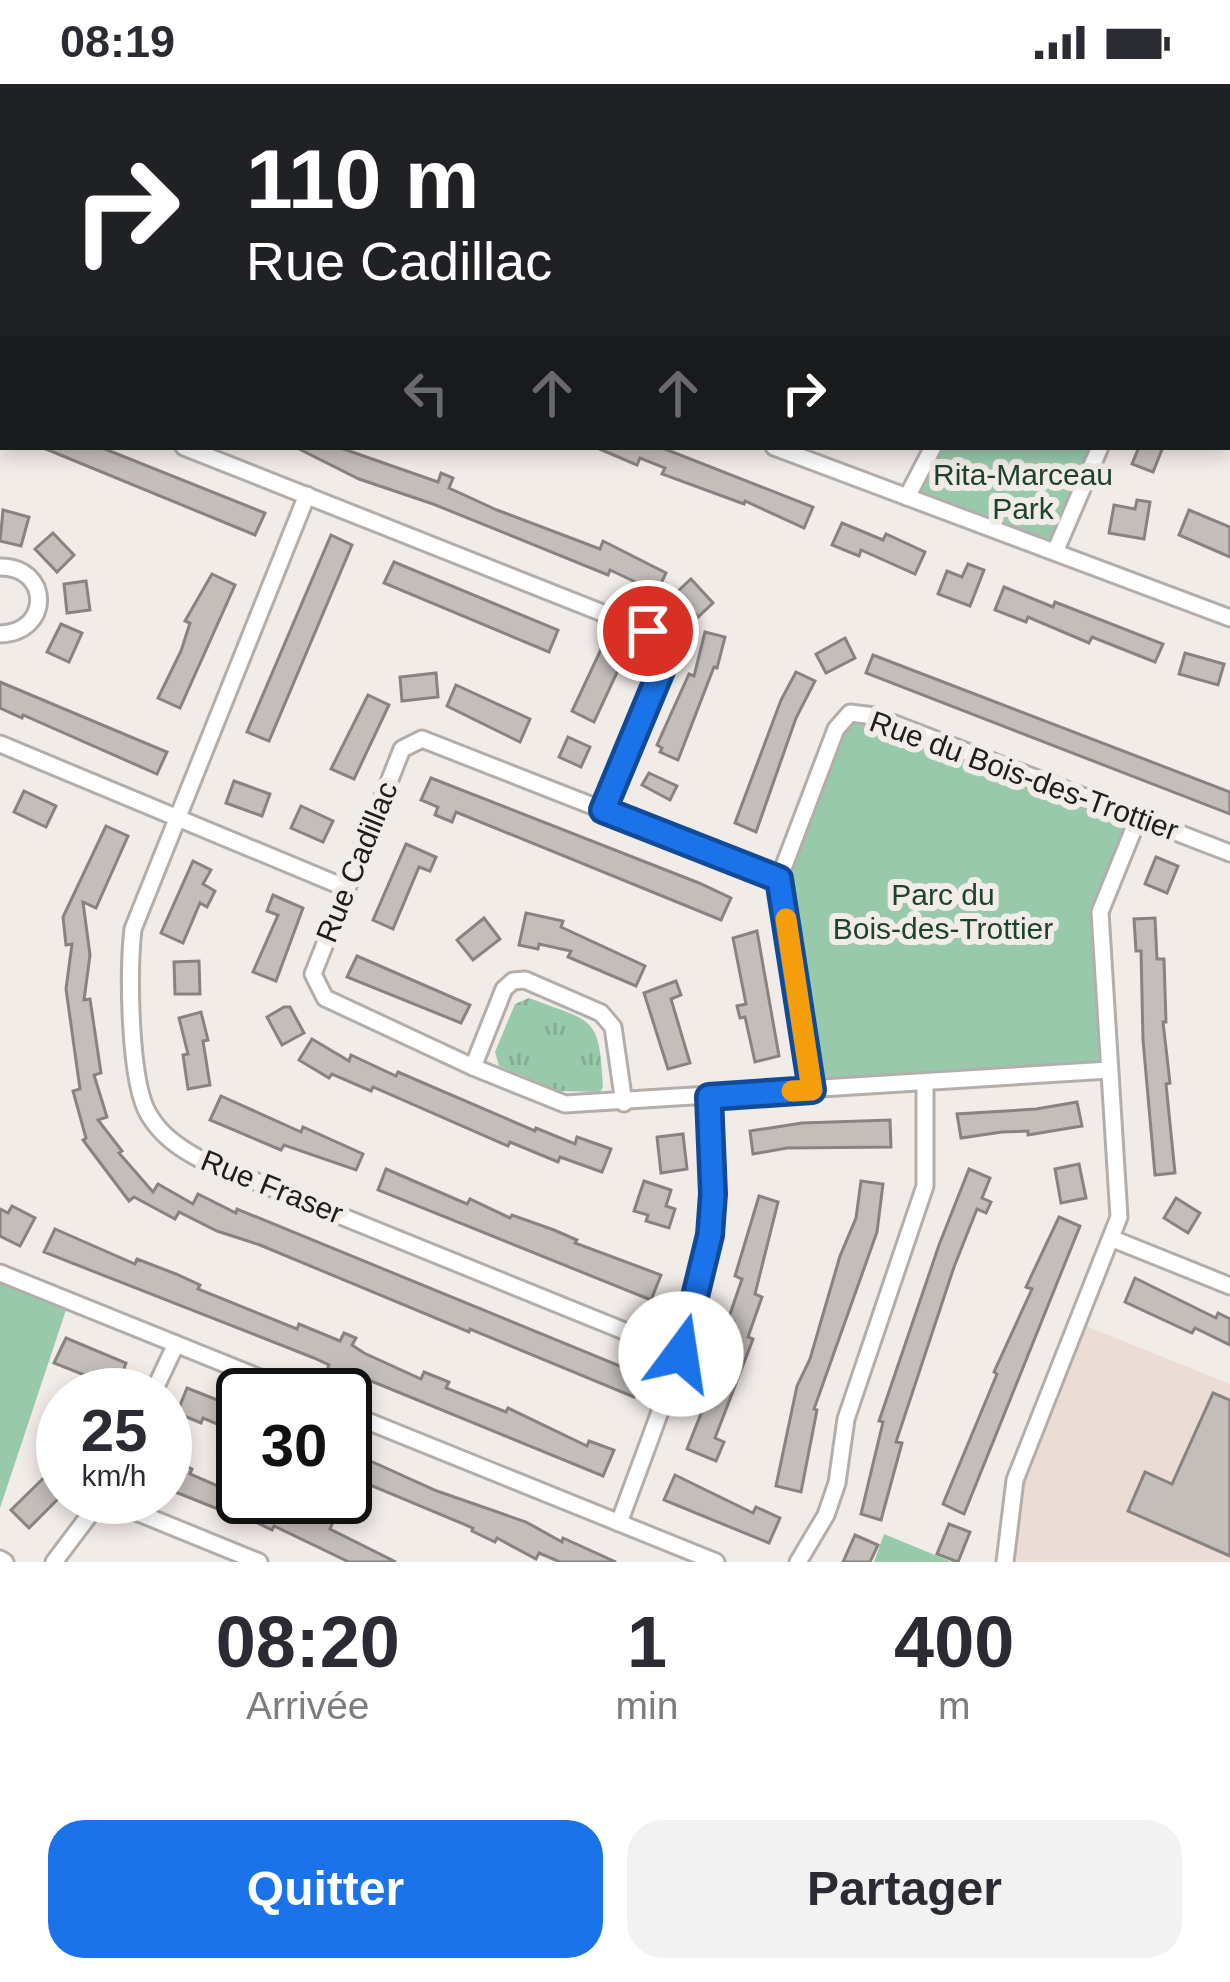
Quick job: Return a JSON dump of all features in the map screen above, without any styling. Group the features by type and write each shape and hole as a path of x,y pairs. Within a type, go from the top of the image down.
{"street":[{"path":"192,450 648,631 661,642 665,661 603,810"},
{"path":"782,450 1230,618"},
{"path":"908,497 932,450"},
{"path":"1055,552 1099,450"},
{"name":"Rue Fraser","path":"307,495 133,929 129,957 138,1090 149,1116 172,1144 198,1158 681,1354"},
{"path":"0,567 24,572 32,579 39,600 23,629 0,634"},
{"name":"Rue du Bois-des-Trottier","path":"812,1090 779,879 836,729 850,713 874,716 1230,853"},
{"name":"Rue Cadillac","path":"779,879 422,739 402,749 313,974 325,998 472,1067 565,1104 1109,1070"},
{"path":"0,744 346,888"},
{"path":"1005,1562 1015,1480 1119,1216 1100,912 1139,817"},
{"path":"472,1067 504,989 513,981 525,980 601,1013 613,1027 624,1102"},
{"path":"798,1562 826,1515 837,1483 845,1418 925,1186 925,1082"},
{"path":"619,1523 681,1354 710,1235 709,1097"},
{"path":"1113,1239 1230,1286"},
{"path":"0,1273 235,1368"},
{"path":"165,1368 176,1344"},
{"path":"372,1423 716,1562"},
{"path":"54,1562 83,1524"},
{"path":"166,1524 259,1562"}],"shaded area":[{"path":"1079,1323 1230,1384 1230,1562 1005,1562 1007,1521"}],"green space":[{"name":"Rita-Marceau Park","path":"931,450 1099,450 1055,552 907,497"},
{"name":"Parc du Bois-des-Trottier","path":"850,713 1139,816 1100,912 1109,1070 812,1090 779,879"},
{"path":"529,998 589,1025 599,1046 600,1092 559,1091 499,1066 495,1052 515,1004"},
{"path":"0,1273 69,1301 47,1368 36,1368 36,1400 0,1508"},
{"path":"884,1534 952,1562 874,1562"}],"building":[{"path":"48,450 108,450 265,513 255,535"},
{"path":"301,450 347,450 438,482 441,473 453,478 449,488 497,510 600,549 603,541 666,573 657,592 610,570 608,575 359,479"},
{"path":"602,450 668,450 813,507 804,528 745,501 662,474 665,468 640,458 637,465"},
{"path":"1138,450 1162,450 1153,472 1132,464"},
{"path":"1137,500 1150,502 1144,539 1109,533 1114,505 1135,509"},
{"path":"3,510 29,517 21,546 0,541"},
{"path":"1189,510 1230,527 1230,557 1179,535"},
{"path":"842,523 883,540 886,534 925,552 915,574 861,550 859,556 832,545"},
{"path":"53,533 74,555 57,572 35,549"},
{"path":"331,535 352,545 269,741 247,732"},
{"path":"394,562 558,630 549,652 384,583"},
{"path":"968,564 984,570 970,606 938,594 947,571 962,577"},
{"path":"212,574 235,585 180,708 158,698 181,651 190,623 185,621"},
{"path":"691,579 713,603 698,617 676,593"},
{"path":"86,581 90,610 67,613 64,584"},
{"path":"1004,587 1163,644 1155,662 1092,637 1089,643 1028,617 1026,622 995,610"},
{"path":"61,624 82,633 69,662 47,652"},
{"path":"705,632 725,637 678,760 660,752 657,745 689,674 694,676"},
{"path":"845,638 855,658 826,673 816,654"},
{"path":"604,643 626,653 594,722 572,711"},
{"path":"1185,653 1224,664 1218,685 1179,674"},
{"path":"873,655 1230,792 1230,814 866,673"},
{"path":"796,672 815,681 796,718 756,832 735,823"},
{"path":"436,673 438,697 402,701 400,677"},
{"path":"0,682 167,752 157,774 0,708"},
{"path":"456,685 530,719 520,742 447,706"},
{"path":"368,695 389,705 354,779 331,769"},
{"path":"568,737 590,747 581,767 559,757"},
{"path":"649,773 677,786 670,800 642,785"},
{"path":"431,778 731,898 721,920 456,812 452,822 435,815 438,807 421,800"},
{"path":"234,781 270,794 262,816 226,803"},
{"path":"24,791 56,806 46,827 14,812"},
{"path":"301,806 333,821 323,842 291,828"},
{"path":"106,826 128,836 96,908 83,902 90,955 84,1000 90,999 101,1073 94,1075 107,1117 98,1120 153,1192 158,1184 193,1204 198,1194 642,1375 634,1397 179,1212 175,1219 134,1197 129,1201 83,1140 73,1091 80,1089 66,989 72,944 66,945 63,917"},
{"path":"406,844 436,857 430,871 419,867 393,929 373,920"},
{"path":"1156,857 1178,866 1167,893 1145,884"},
{"path":"193,861 211,870 203,884 215,891 207,907 200,903 183,943 161,933"},
{"path":"273,895 303,908 276,981 253,972 278,915 267,911"},
{"path":"526,913 563,921 561,927 645,966 636,986 568,957 571,951 519,945"},
{"path":"484,918 500,939 473,960 457,940"},
{"path":"1155,918 1157,959 1164,959 1163,1022 1170,1083 1166,1084 1175,1173 1155,1175 1141,951 1136,951 1134,919"},
{"path":"757,931 779,1056 755,1062 745,1017 740,1018 737,1006 746,1004 733,938"},
{"path":"357,956 470,1005 461,1023 347,977"},
{"path":"199,961 200,994 175,994 174,962"},
{"path":"676,981 681,995 671,999 690,1063 668,1069 644,993"},
{"path":"290,1007 304,1033 282,1045 267,1017"},
{"path":"201,1012 210,1085 188,1089 183,1055 188,1054 179,1018"},
{"path":"312,1039 349,1061 351,1055 396,1076 398,1072 535,1131 575,1144 577,1137 611,1149 602,1172 560,1157 558,1162 510,1142 508,1146 373,1087 371,1091 332,1074 329,1078 299,1060"},
{"path":"221,1096 363,1154 356,1170 284,1145 281,1150 210,1120"},
{"path":"1077,1102 1082,1126 1028,1135 1028,1131 1002,1132 961,1138 957,1114"},
{"path":"890,1120 891,1147 787,1148 753,1154 750,1131 802,1123"},
{"path":"683,1134 687,1169 661,1173 657,1137"},
{"path":"1079,1164 1086,1198 1061,1203 1055,1169"},
{"path":"386,1169 661,1275 651,1300 378,1190"},
{"path":"969,1169 990,1178 982,1198 991,1202 986,1213 977,1209 954,1267 896,1442 902,1443 881,1520 861,1514 883,1422 879,1421"},
{"path":"644,1181 671,1190 666,1206 675,1209 669,1228 646,1221 648,1215 634,1211"},
{"path":"861,1181 883,1184 877,1232 814,1409 801,1492 776,1486 797,1386 856,1218"},
{"path":"759,1196 778,1202 755,1294 762,1297 748,1337 753,1339 715,1438 724,1442 716,1461 687,1449 734,1322 728,1320 742,1279 735,1276"},
{"path":"1176,1198 1200,1213 1188,1233 1164,1218"},
{"path":"12,1206 35,1218 20,1246 0,1236 0,1209 8,1213"},
{"path":"1059,1217 1080,1226 964,1514 943,1504 1032,1289 1026,1287"},
{"path":"55,1229 135,1264 137,1259 176,1274 200,1285 198,1289 297,1329 299,1324 340,1341 344,1333 356,1338 352,1345 364,1353 421,1379 424,1372 449,1382 446,1388 506,1412 508,1408 587,1446 589,1441 614,1450 603,1476 372,1381 372,1368 328,1368 314,1358 44,1252"},
{"path":"1135,1278 1216,1318 1218,1313 1230,1319 1230,1345 1125,1302"},
{"path":"66,1338 126,1363 124,1368 67,1368 54,1363"},
{"path":"192,1390 216,1399 216,1424 203,1418 201,1423 192,1419"},
{"path":"1213,1393 1230,1400 1230,1556 1128,1511 1145,1472 1172,1484"},
{"path":"372,1462 616,1562 560,1562 539,1553 536,1559 372,1486"},
{"path":"192,1475 216,1485 216,1508 192,1499"},
{"path":"675,1475 753,1513 756,1507 780,1518 769,1543 664,1500"},
{"path":"36,1485 36,1521 29,1528 11,1510"},
{"path":"260,1524 332,1524 330,1529 396,1562 349,1562 274,1526 272,1530"},
{"path":"949,1524 970,1532 958,1562 937,1554"},
{"path":"855,1535 878,1545 870,1562 843,1562"}],"slow traffic":[{"path":"786,919 812,1090 792,1091"}],"route":[{"path":"648,631 661,642 665,661 603,810 779,879 812,1090 709,1097 710,1235 681,1354"}]}
